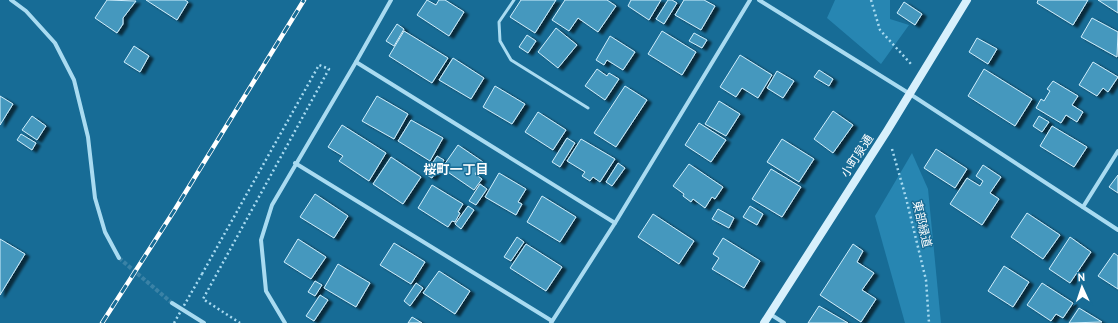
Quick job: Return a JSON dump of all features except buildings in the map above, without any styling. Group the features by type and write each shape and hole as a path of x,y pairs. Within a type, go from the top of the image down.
{"street":[{"path":"10,0 26,11 55,43 74,80 88,137 95,198 105,232 120,258"},
{"path":"285,323 266,291 261,240 272,205 391,0"},
{"path":"295,163 551,322 615,223 750,0"},
{"path":"759,0 910,94 1118,230"},
{"name":"小町泉通","path":"764,323 887,131 967,0"},
{"path":"356,62 615,223"},
{"path":"1083,207 1118,151"},
{"path":"172,303 204,323"},
{"path":"770,314 784,323"}],"lane":[{"path":"514,0 499,22 500,41 511,60 588,108"}],"path":[{"path":"871,0 880,30 922,75"},
{"path":"174,323 319,65 330,69 203,299 240,323"},
{"name":"東部緑道","path":"887,131 906,198 926,280 929,323"}],"shaded area":[{"path":"835,0 890,0 890,19 909,25 881,64 827,18"},
{"path":"912,153 928,189 941,323 905,323 875,216"}],"tunnel":[{"path":"119,258 172,303"}],"railway":[{"path":"102,323 174,211 304,0"}],"district":[{"name":"桜町一丁目","path":"456,169"}]}
